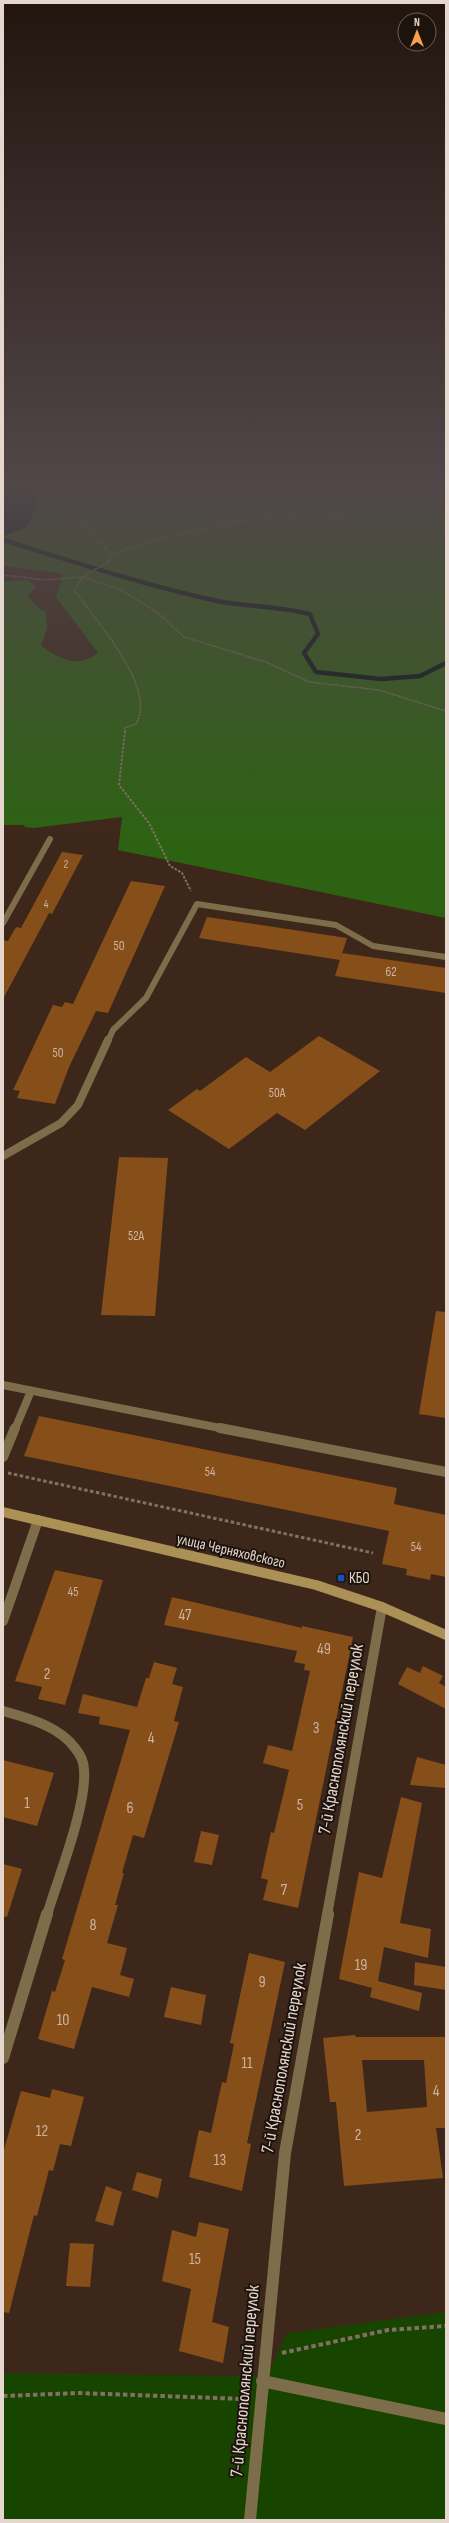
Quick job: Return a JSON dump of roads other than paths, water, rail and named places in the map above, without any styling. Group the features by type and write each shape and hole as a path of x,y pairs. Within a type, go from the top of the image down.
{"main road":[{"name":"улица Черняховского","path":"3,1512 316,1585 382,1607 446,1635"}],"street":[{"path":"3,924 50,839"},
{"path":"3,1156 60,1123 78,1105 113,1030 146,998 198,904 336,925 373,946 446,957"},
{"path":"3,1385 31,1392 446,1472"},
{"path":"3,1457 31,1392"},
{"path":"3,1621 38,1520"},
{"name":"7-й Краснополянский переулок","path":"250,2520 264,2357 285,2152 382,1607"},
{"path":"3,1711 38,1722 66,1739 81,1758 84,1781 80,1806 3,2058"},
{"path":"262,2381 446,2419"}],"waterway":[{"path":"221,602 287,609 310,614 318,634 304,653 316,672 381,679 420,676 446,663"}],"place":[{"name":"КБО","path":"341,1578"}]}
